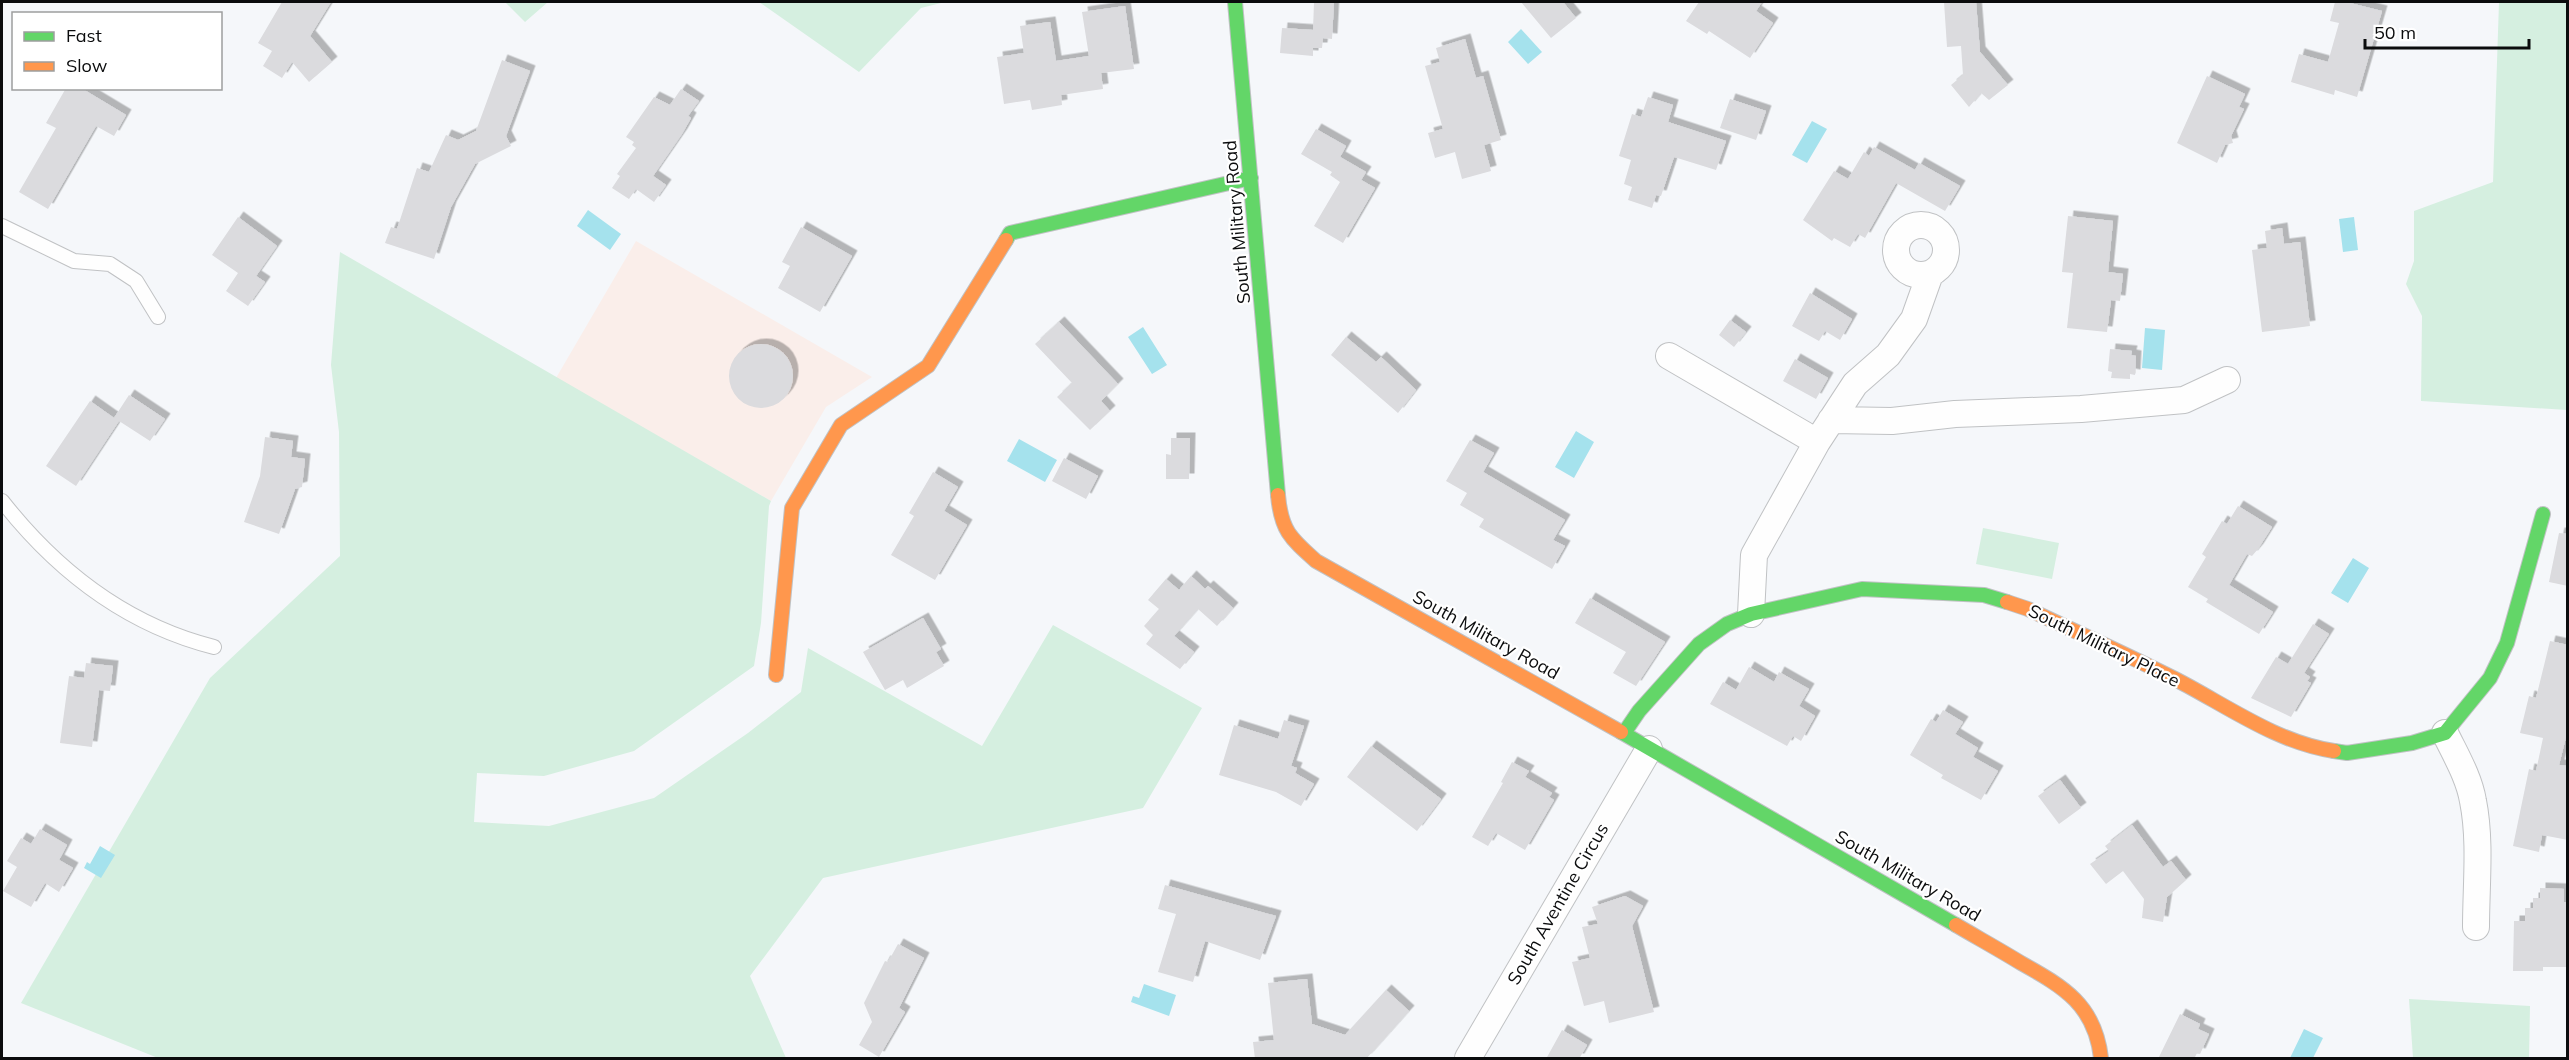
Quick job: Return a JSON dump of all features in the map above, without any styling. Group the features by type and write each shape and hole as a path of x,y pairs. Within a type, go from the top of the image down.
{"street":[{"name":"South Military Road","path":"1235,2 1280,519 1286,532 1316,561 1624,734 2056,983 2072,994 2089,1015 2098,1038 2101,1059"},
{"path":"776,675 792,508 841,425 928,366 1010,233 1251,178"},
{"path":"1751,614 1754,555 1817,442 1855,384 1888,355 1914,319 1930,274"},
{"path":"1669,356 1817,442"},
{"path":"1831,420 1892,421 1955,414 2081,409 2184,400 2227,380"},
{"path":"2476,927 2473,801 2461,767 2445,733 2490,678 2507,643 2543,514"},
{"name":"South Military Place","path":"1624,734 1639,711 1699,644 1727,624 1751,614 1862,589 1947,591 1984,596 2028,609 2175,679 2272,731 2311,748 2347,753 2412,743 2445,733"},
{"name":"South Aventine Circus","path":"1468,1059 1649,749"}],"lane":[{"path":"2,226 74,261 110,264 136,281 158,317"},
{"path":"2,501 31,538 90,588 129,615 179,639 214,647"}],"shaded area":[{"path":"636,241 872,377 826,407 771,501 556,378"}],"green space":[{"path":"505,2 548,2 525,22"},
{"path":"759,2 945,2 921,8 859,72"},
{"path":"2499,2 2567,2 2567,410 2421,401 2422,316 2406,284 2414,261 2414,211 2493,182"},
{"path":"340,252 771,501 761,623 754,666 634,751 544,776 477,773 474,822 549,826 654,798 748,733 801,692 808,648 982,746 1053,625 1202,708 1143,808 823,878 750,976 786,1058 158,1058 21,1003 210,678 340,556 339,432 331,365"},
{"path":"1983,528 2059,543 2052,579 1976,564"},
{"path":"2409,999 2530,1006 2529,1058 2413,1058"}],"water":[{"path":"1521,29 1542,52 1528,64 1508,42"},
{"path":"1812,121 1827,129 1807,163 1792,155"},
{"path":"588,210 621,234 610,250 577,226"},
{"path":"2354,217 2358,250 2343,252 2339,219"},
{"path":"1143,327 1167,365 1152,374 1128,337"},
{"path":"2145,328 2165,330 2162,370 2142,368"},
{"path":"1576,431 1594,442 1574,478 1555,467"},
{"path":"1019,439 1057,460 1045,482 1007,461"},
{"path":"2353,558 2369,568 2348,603 2331,593"},
{"path":"100,846 115,855 101,878 84,868 87,862 90,864"},
{"path":"1144,984 1176,995 1169,1016 1131,1002 1133,996 1139,998"},
{"path":"2304,1029 2323,1038 2313,1058 2290,1058"}],"building":[{"path":"282,2 331,2 310,36 332,62 309,82 292,62 282,78 263,66 272,51 258,43"},
{"path":"1314,2 1334,2 1332,39 1323,38 1322,48 1313,48 1313,56 1280,53 1282,28 1313,30"},
{"path":"1521,2 1563,2 1576,18 1551,38"},
{"path":"1699,2 1762,2 1756,11 1773,23 1750,58 1709,31 1707,34 1686,21"},
{"path":"1944,2 1976,2 1980,52 2008,85 1989,100 1981,93 1969,107 1951,85 1963,75 1961,46 1947,47"},
{"path":"2335,2 2346,2 2382,11 2357,97 2335,90 2334,95 2291,82 2299,54 2328,62 2339,23 2330,21"},
{"path":"1125,6 1134,69 1101,73 1103,89 1061,95 1062,105 1032,110 1030,100 1004,104 997,57 1024,53 1020,26 1050,22 1056,61 1089,56 1082,12"},
{"path":"1465,39 1476,78 1483,76 1501,140 1484,145 1491,171 1462,179 1455,152 1435,158 1428,133 1443,129 1425,66 1440,62 1436,48"},
{"path":"502,60 530,71 506,136 511,146 475,164 451,207 434,259 385,243 391,227 397,229 417,168 429,172 446,135 458,140 476,131"},
{"path":"2207,76 2245,94 2239,107 2244,109 2231,136 2233,143 2225,145 2217,163 2177,143"},
{"path":"681,89 699,101 688,116 691,118 682,134 653,176 666,185 654,202 636,189 629,199 612,188 620,176 617,174 636,148 632,145 634,142 626,137 654,97 670,105"},
{"path":"65,90 84,90 126,115 114,136 96,126 48,209 19,192 56,128 46,123"},
{"path":"1648,97 1673,105 1668,122 1726,141 1716,170 1674,157 1661,196 1656,195 1652,208 1628,200 1632,187 1624,184 1631,160 1619,156 1632,114 1641,117"},
{"path":"1730,99 1766,111 1756,140 1720,128"},
{"path":"1316,129 1346,146 1340,157 1366,172 1361,180 1375,188 1343,243 1314,226 1340,182 1330,175 1332,172 1301,154"},
{"path":"1874,147 1915,170 1919,163 1960,186 1945,211 1896,183 1865,238 1858,234 1850,247 1834,238 1832,241 1803,220 1834,171 1848,179 1864,152 1869,156"},
{"path":"2068,216 2113,221 2108,272 2123,274 2120,301 2111,300 2107,332 2067,328 2073,273 2062,272"},
{"path":"238,217 277,246 256,276 265,282 248,306 226,291 238,273 212,255"},
{"path":"801,227 852,256 820,312 778,288 790,266 782,262"},
{"path":"2282,228 2284,244 2300,242 2310,326 2262,332 2252,250 2267,248 2265,231"},
{"path":"1810,293 1852,319 1840,340 1825,331 1819,341 1792,326"},
{"path":"1730,320 1746,332 1734,347 1719,335"},
{"path":"1059,322 1118,384 1101,401 1110,411 1090,430 1057,397 1072,383 1035,344"},
{"path":"1346,337 1376,362 1381,357 1416,390 1398,413 1331,355"},
{"path":"761,344 779,350 787,358 793,376 787,394 779,402 761,408 743,402 735,394 729,376 735,358 743,350"},
{"path":"2110,349 2132,351 2131,355 2136,356 2135,375 2130,374 2130,379 2111,378 2112,372 2108,371"},
{"path":"1795,359 1828,378 1816,399 1783,381"},
{"path":"129,395 165,419 150,441 119,421 76,486 46,466 90,401 114,418"},
{"path":"265,437 293,441 291,457 305,459 302,487 295,489 279,534 244,522 260,476"},
{"path":"1171,438 1190,438 1189,479 1166,479 1166,454 1171,455"},
{"path":"1470,440 1494,453 1483,472 1565,520 1553,540 1565,546 1552,569 1479,527 1484,519 1460,505 1467,493 1446,481"},
{"path":"1064,458 1098,476 1086,499 1052,481"},
{"path":"933,472 958,487 944,511 967,525 935,580 891,555 914,516 909,513"},
{"path":"2238,506 2272,527 2252,556 2247,554 2229,585 2273,612 2259,634 2206,602 2208,599 2188,587 2206,557 2202,554 2222,521 2227,524"},
{"path":"2559,533 2568,534 2568,586 2549,582"},
{"path":"1191,576 1205,589 1208,586 1233,608 1217,626 1198,609 1174,636 1194,652 1180,669 1146,644 1153,635 1144,626 1159,609 1148,600 1166,579 1179,590"},
{"path":"1590,598 1665,642 1636,686 1613,673 1626,652 1575,623"},
{"path":"923,618 941,649 936,652 944,666 907,688 903,680 885,690 863,652"},
{"path":"2313,624 2329,634 2304,673 2310,677 2307,681 2311,683 2291,717 2251,698 2276,657 2288,664"},
{"path":"2550,641 2568,645 2568,729 2559,765 2568,766 2568,840 2542,835 2539,852 2513,846 2529,769 2536,771 2543,738 2520,733 2529,696 2536,698"},
{"path":"86,663 113,666 110,691 99,690 92,747 60,743 69,676 84,678"},
{"path":"1749,667 1774,682 1779,672 1809,689 1799,706 1815,716 1801,741 1793,736 1787,746 1710,704 1723,682 1736,690"},
{"path":"1943,710 1963,722 1955,734 1978,748 1973,757 1998,771 1981,800 1941,778 1943,775 1910,755 1931,719 1936,722"},
{"path":"1284,720 1304,726 1291,766 1297,768 1295,773 1314,784 1301,806 1276,792 1219,775 1234,725 1278,739"},
{"path":"1371,746 1441,799 1417,831 1347,777"},
{"path":"1512,762 1529,771 1525,777 1552,793 1549,797 1554,800 1525,850 1496,833 1488,846 1472,837 1503,783 1501,782"},
{"path":"2060,780 2081,808 2059,824 2038,796"},
{"path":"2132,825 2163,867 2171,861 2186,880 2167,897 2163,922 2142,918 2144,899 2123,871 2106,884 2090,864 2109,851 2105,846"},
{"path":"40,829 67,845 59,860 73,868 59,892 45,883 31,907 3,891 17,867 7,861 21,838 31,844"},
{"path":"1165,885 1276,916 1260,960 1205,941 1193,982 1158,972 1176,914 1158,909"},
{"path":"2540,888 2564,889 2564,902 2568,902 2568,967 2543,967 2543,971 2513,971 2514,921 2525,921 2525,908 2533,908 2533,898 2540,898"},
{"path":"1625,896 1643,906 1632,926 1654,1012 1609,1023 1604,1001 1584,1006 1572,962 1590,958 1582,927 1598,924 1592,907"},
{"path":"898,944 924,958 899,1008 905,1012 879,1057 859,1045 872,1022 864,1003 885,961 888,962"},
{"path":"1307,979 1312,1024 1345,1035 1386,990 1409,1011 1366,1059 1255,1059 1253,1042 1274,1040 1268,983"},
{"path":"2180,1014 2200,1024 2198,1029 2209,1034 2200,1054 2197,1053 2194,1059 2158,1059"},
{"path":"1562,1030 1587,1045 1579,1059 1546,1059"}],"traffic: fast":[{"path":"1235,2 1278,495"},
{"path":"1006,240 1010,233 1251,178"},
{"path":"2334,751 2347,753 2412,743 2445,733 2490,678 2507,643 2543,514"},
{"path":"1624,733 1639,711 1699,644 1727,624 1751,614 1862,589 1984,595 2007,602"},
{"path":"1621,732 1956,925"}],"traffic: slow":[{"path":"776,675 792,508 841,425 928,366 1006,240"},
{"path":"1278,495 1279,507 1288,532 1316,561 1621,732"},
{"path":"2007,602 2028,609 2159,671 2273,732 2313,747 2334,751"},
{"path":"1956,925 2051,981 2075,1000 2092,1024 2101,1058"}]}
